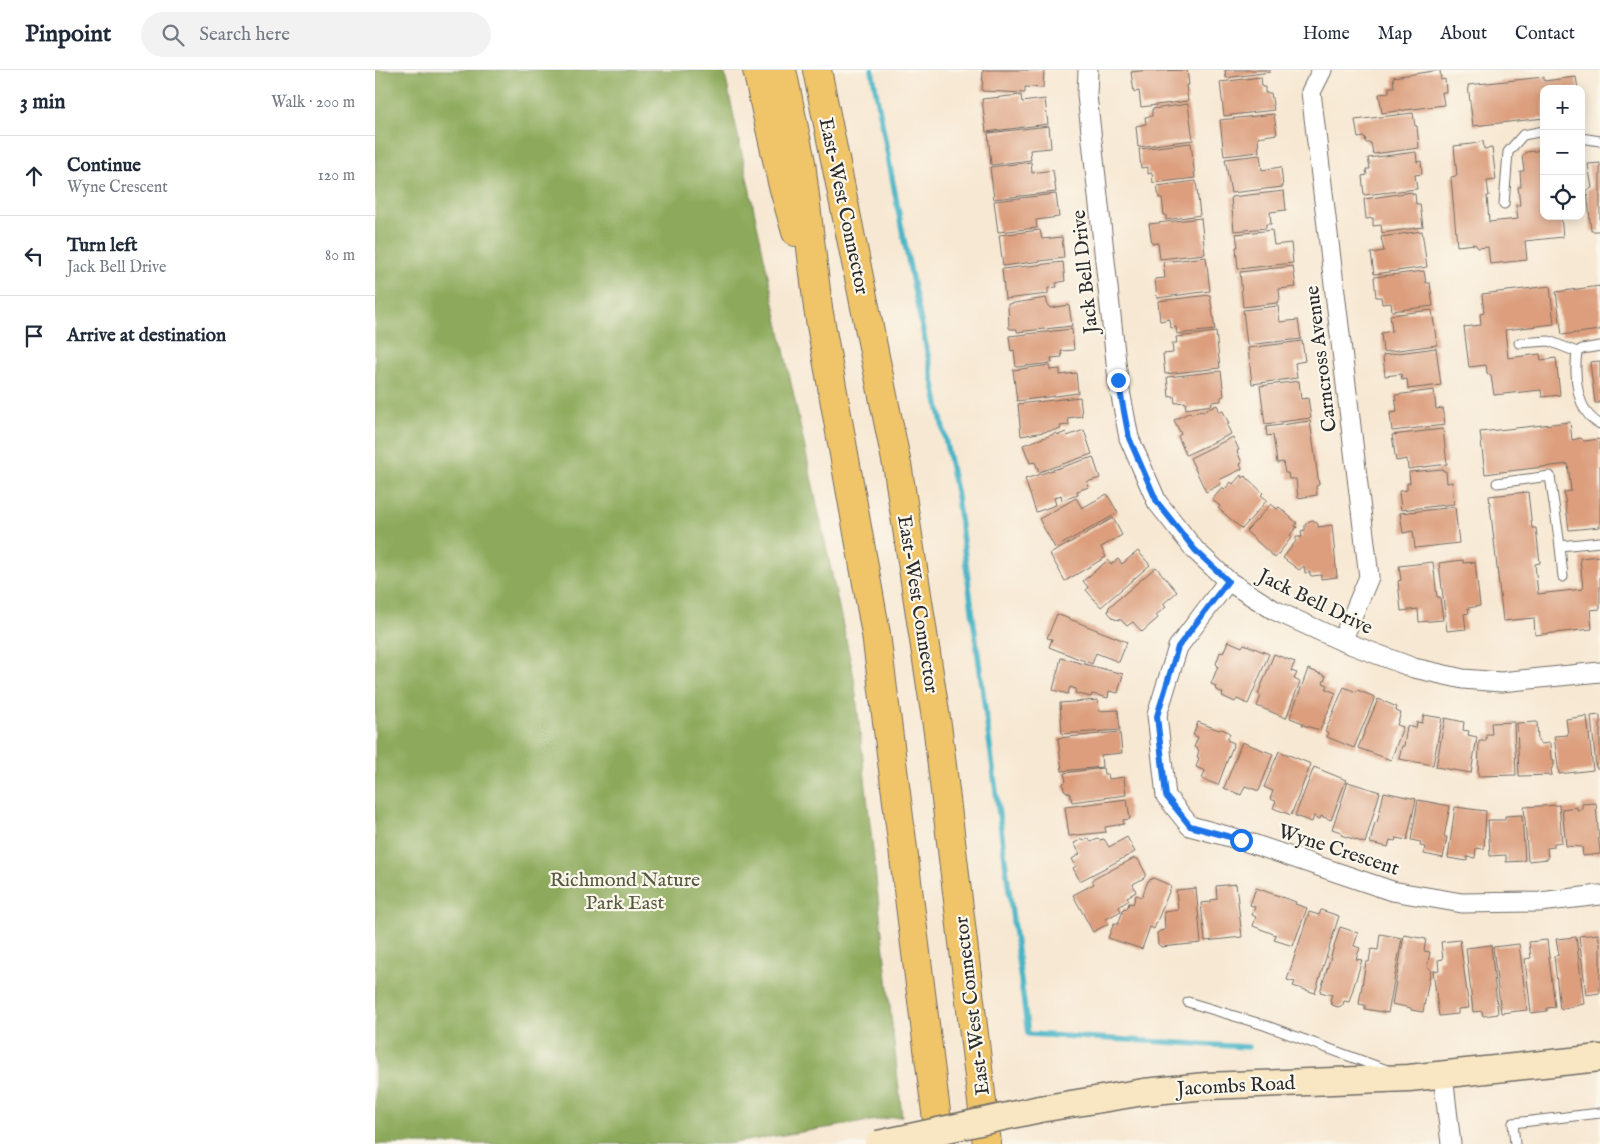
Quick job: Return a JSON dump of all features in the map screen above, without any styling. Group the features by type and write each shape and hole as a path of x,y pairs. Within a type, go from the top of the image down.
{"highway":[{"path":"757,70 782,182 818,308"},
{"name":"East-West Connector","path":"782,70 801,162 818,308 876,634 940,1144"},
{"name":"East-West Connector","path":"817,70 900,479 938,732 987,1144"},
{"path":"829,70 833,146"}],"street":[{"name":"Jack Bell Drive","path":"1088,70 1087,95 1118,380 1129,438 1157,502 1195,550 1228,581 1274,610 1342,641 1414,668 1463,679 1501,682 1600,672"},
{"name":"Carncross Avenue","path":"1322,70 1311,92 1369,577 1342,641"},
{"name":"Wyne Crescent","path":"1228,581 1178,647 1157,716 1166,796 1190,826 1241,840 1392,891 1462,903 1540,902 1600,895"},
{"name":"Jacombs Road","path":"877,1144 1040,1109 1144,1092 1206,1086 1409,1078 1600,1058"},
{"path":"1443,1075 1451,1144"}],"lane":[{"path":"1504,204 1508,152 1523,135 1540,132"},
{"path":"1585,139 1600,141"},
{"path":"1519,343 1549,342 1577,352"},
{"path":"1577,352 1582,349 1600,346"},
{"path":"1577,352 1576,374 1582,403 1594,421 1600,424"},
{"path":"1497,483 1550,476 1563,577"},
{"path":"1560,546 1600,542"},
{"path":"1187,1002 1264,1025 1409,1078"},
{"path":"1515,1144 1513,1122 1600,1113"}],"green space":[{"name":"Richmond Nature Park East","path":"375,70 724,70 854,677 902,1116 726,1144 375,1144"}],"building":[{"path":"983,70 1044,70 1043,88 1025,87 1025,93 982,91"},
{"path":"1187,70 1189,85 1186,85 1188,101 1141,107 1139,91 1134,92 1131,72"},
{"path":"1225,70 1270,70 1270,72 1226,78"},
{"path":"1440,70 1441,80 1445,79 1446,92 1442,92 1444,105 1382,113 1379,94 1389,93 1389,87 1394,87 1393,77"},
{"path":"1261,77 1265,93 1271,93 1274,110 1224,116 1220,82"},
{"path":"1544,77 1544,81 1576,77 1577,85 1540,85 1540,118 1473,126 1468,85"},
{"path":"1021,95 1022,102 1045,99 1048,124 986,132 982,99"},
{"path":"1188,104 1193,140 1138,147 1136,126 1146,124 1145,117 1152,116 1152,109"},
{"path":"1413,113 1415,126 1417,126 1419,148 1373,154 1371,143 1366,143 1365,137 1358,138 1355,120"},
{"path":"1274,114 1277,134 1258,137 1259,152 1224,156 1220,120"},
{"path":"1049,126 1051,148 1030,150 1031,160 991,165 988,133"},
{"path":"1483,141 1484,149 1492,148 1496,180 1487,181 1489,222 1518,219 1516,205 1520,205 1518,187 1521,187 1520,171 1524,171 1522,156 1526,152 1540,150 1540,220 1561,220 1563,237 1525,241 1527,260 1490,264 1488,247 1478,248 1475,244 1457,246 1451,177 1457,176 1454,146"},
{"path":"1191,143 1195,178 1153,183 1152,173 1148,174 1148,167 1141,168 1139,149"},
{"path":"1416,152 1417,162 1421,161 1422,174 1415,175 1417,189 1364,195 1362,176 1367,175 1366,169 1370,169 1368,158"},
{"path":"1260,155 1262,170 1281,167 1283,187 1231,193 1225,159"},
{"path":"1031,162 1032,173 1053,170 1056,192 994,199 990,167"},
{"path":"1600,163 1600,231 1591,231 1587,190 1592,188 1588,164"},
{"path":"1196,181 1200,215 1166,220 1162,198 1159,198 1157,186"},
{"path":"1284,191 1286,210 1270,212 1271,224 1266,224 1266,228 1234,231 1231,197"},
{"path":"1412,192 1412,194 1415,194 1416,204 1420,204 1423,227 1382,233 1381,225 1373,226 1373,218 1366,219 1364,199"},
{"path":"1056,194 1059,217 1036,220 1037,228 998,232 994,201"},
{"path":"1201,218 1205,254 1160,259 1158,243 1152,244 1149,224"},
{"path":"1040,230 1042,239 1062,237 1064,258 1003,266 999,235"},
{"path":"1272,230 1274,245 1291,243 1293,263 1238,269 1236,234"},
{"path":"1422,231 1427,267 1374,274 1371,253 1384,251 1381,237"},
{"path":"1206,257 1210,291 1157,298 1155,279 1165,278 1163,262"},
{"path":"1063,262 1065,281 1056,283 1057,287 1048,288 1048,294 1005,299 1002,269"},
{"path":"1293,266 1296,287 1279,289 1280,299 1277,303 1243,307 1240,272"},
{"path":"1424,271 1426,283 1430,283 1433,306 1392,311 1391,303 1382,304 1381,297 1376,297 1374,277"},
{"path":"1550,286 1554,324 1505,330 1508,358 1540,354 1541,360 1556,358 1560,395 1542,397 1541,390 1494,395 1491,376 1487,373 1486,365 1469,367 1464,327 1481,325 1480,314 1484,313 1482,294"},
{"path":"1600,286 1600,330 1562,335 1556,292"},
{"path":"1210,295 1215,330 1177,334 1176,327 1171,328 1170,319 1160,321 1158,301"},
{"path":"1046,298 1050,308 1069,305 1072,326 1017,332 1017,329 1009,328 1008,304"},
{"path":"1278,306 1280,322 1298,320 1301,339 1247,345 1243,310"},
{"path":"1432,310 1437,345 1383,352 1381,333 1392,331 1390,315"},
{"path":"1072,329 1074,350 1061,351 1062,357 1051,358 1052,363 1016,367 1014,350 1011,351 1009,336"},
{"path":"1216,332 1220,368 1165,374 1163,354 1173,353 1172,343 1177,343 1176,337"},
{"path":"1302,341 1305,361 1295,363 1297,378 1252,384 1248,348"},
{"path":"1436,348 1441,385 1408,389 1407,379 1402,380 1401,374 1385,376 1383,355"},
{"path":"1600,361 1600,403 1595,403 1590,362"},
{"path":"1050,365 1050,370 1060,369 1060,375 1076,373 1078,393 1017,401 1013,370"},
{"path":"1221,371 1224,396 1221,397 1221,401 1211,402 1212,405 1186,409 1185,402 1175,403 1174,396 1169,397 1167,377"},
{"path":"1299,381 1301,399 1308,398 1311,418 1265,424 1260,386"},
{"path":"1434,390 1436,409 1443,408 1445,425 1392,431 1390,413 1397,412 1395,395"},
{"path":"1080,397 1082,416 1068,418 1069,425 1060,426 1061,429 1021,436 1018,404"},
{"path":"1217,405 1220,412 1223,411 1231,434 1186,455 1178,436 1181,434 1174,420 1190,412 1191,414 1201,410 1202,412"},
{"path":"1310,421 1319,485 1316,486 1317,495 1298,498 1296,479 1289,479 1288,473 1285,473 1283,462 1277,463 1273,435 1267,436 1266,427"},
{"path":"1570,422 1572,440 1581,438 1584,441 1600,439 1600,527 1569,530 1564,492 1571,491 1568,464 1485,474 1480,432"},
{"path":"1443,429 1447,464 1408,469 1407,459 1396,461 1392,435"},
{"path":"1084,430 1092,454 1039,472 1035,462 1030,463 1023,445 1057,433 1058,435 1066,432 1067,436"},
{"path":"1233,437 1239,450 1237,451 1242,463 1240,464 1242,469 1219,480 1221,484 1206,492 1190,458"},
{"path":"1093,457 1100,478 1087,482 1089,487 1077,491 1078,495 1062,500 1061,495 1054,498 1056,505 1036,512 1025,479"},
{"path":"1443,469 1443,471 1446,471 1447,483 1452,482 1454,504 1401,510 1399,491 1407,490 1407,483 1410,483 1409,472"},
{"path":"1241,475 1243,478 1245,476 1263,493 1261,495 1267,500 1242,529 1218,508 1220,506 1212,500 1222,488 1224,490 1231,482 1233,484"},
{"path":"1528,492 1532,528 1536,528 1540,563 1535,564 1538,594 1583,589 1580,558 1600,556 1600,609 1590,610 1592,629 1535,635 1534,618 1503,621 1489,496"},
{"path":"1107,494 1118,513 1055,548 1039,519 1076,498 1082,508"},
{"path":"1271,504 1277,509 1279,507 1297,523 1295,526 1297,527 1290,535 1292,537 1275,558 1246,531"},
{"path":"1455,507 1459,543 1415,548 1413,531 1403,533 1400,513"},
{"path":"1113,518 1122,535 1101,547 1106,557 1065,581 1050,554"},
{"path":"1313,520 1318,524 1318,527 1332,525 1337,577 1321,579 1321,575 1312,576 1310,572 1305,573 1304,566 1299,570 1283,558 1296,541 1296,537 1302,537 1301,531 1305,530 1305,525"},
{"path":"1138,551 1150,565 1101,607 1086,590 1088,587 1083,581 1108,560 1111,564 1118,559 1122,564"},
{"path":"1463,560 1463,563 1475,562 1480,606 1468,608 1469,613 1464,614 1466,629 1447,631 1439,563"},
{"path":"1433,562 1437,597 1440,597 1443,620 1419,622 1418,609 1401,611 1398,581 1401,580 1399,566"},
{"path":"1156,567 1177,592 1163,604 1166,607 1156,615 1158,618 1142,632 1133,622 1127,626 1121,620 1114,619 1108,612 1109,607"},
{"path":"1057,614 1127,642 1119,662 1096,653 1092,664 1049,647 1052,639 1047,638"},
{"path":"1228,641 1242,647 1244,644 1269,654 1248,704 1237,699 1235,702 1222,696 1223,693 1215,689 1216,686 1211,684 1218,666 1216,664 1220,652 1223,653"},
{"path":"1274,654 1295,662 1291,671 1297,673 1294,679 1300,682 1286,718 1257,706 1261,696 1258,694"},
{"path":"1061,658 1123,674 1118,693 1109,691 1108,698 1092,694 1091,697 1075,693 1076,689 1070,687 1068,694 1053,690"},
{"path":"1308,669 1326,676 1323,683 1328,685 1326,689 1336,693 1320,730 1302,725 1303,723 1290,718"},
{"path":"1344,687 1375,697 1354,748 1327,737 1329,733 1325,731"},
{"path":"1378,699 1397,707 1396,711 1401,713 1397,725 1403,727 1391,760 1358,748"},
{"path":"1098,700 1099,711 1118,710 1120,730 1062,734 1060,703"},
{"path":"1424,715 1442,718 1433,765 1399,759 1402,746 1404,746 1407,726 1416,728 1417,722 1422,723"},
{"path":"1600,715 1600,768 1596,768 1591,716"},
{"path":"1587,716 1593,770 1559,774 1554,736 1568,735 1566,719"},
{"path":"1445,718 1464,722 1463,730 1469,731 1468,735 1477,737 1471,773 1436,767"},
{"path":"1198,722 1228,732 1230,734 1227,740 1234,743 1218,785 1202,779 1205,771 1196,767 1199,750 1194,747 1198,737 1193,735"},
{"path":"1514,722 1516,775 1478,776 1479,741 1486,741 1486,734 1492,734 1491,723"},
{"path":"1537,722 1538,740 1541,744 1550,743 1551,759 1554,760 1554,766 1551,769 1552,775 1519,776 1517,723"},
{"path":"1120,732 1122,753 1101,755 1102,767 1062,771 1058,738"},
{"path":"1242,742 1273,754 1259,791 1245,786 1241,795 1224,788"},
{"path":"1279,751 1311,764 1291,815 1273,808 1276,801 1270,799 1273,791 1264,787"},
{"path":"1314,767 1346,780 1331,820 1321,816 1320,819 1314,816 1312,822 1295,816"},
{"path":"1103,768 1104,774 1108,774 1109,779 1124,777 1126,795 1072,802 1070,793 1064,790 1063,784 1066,781 1064,773"},
{"path":"1348,782 1380,792 1365,843 1341,835 1341,832 1332,829"},
{"path":"1384,792 1416,799 1407,840 1396,838 1395,841 1390,840 1388,847 1370,843"},
{"path":"1127,799 1130,819 1123,820 1124,824 1105,827 1106,832 1069,836 1065,807"},
{"path":"1418,800 1450,806 1444,837 1447,837 1443,858 1424,854 1425,847 1420,846 1421,842 1411,840"},
{"path":"1596,803 1600,854 1583,856 1582,847 1566,846 1562,809 1577,807 1577,810 1582,809 1582,804"},
{"path":"1559,805 1562,842 1554,843 1554,847 1547,848 1548,859 1528,861 1524,807"},
{"path":"1455,807 1486,811 1484,849 1476,848 1475,858 1467,857 1467,861 1448,858"},
{"path":"1522,815 1525,861 1506,862 1506,855 1490,856 1488,820 1505,820 1505,816"},
{"path":"1127,837 1135,852 1080,881 1073,868 1076,866 1072,859 1080,854 1074,843 1081,840 1089,839 1091,842 1104,839 1109,847"},
{"path":"1134,858 1138,859 1146,874 1144,878 1133,884 1136,892 1127,897 1129,900 1119,907 1121,911 1106,919 1108,924 1093,932 1073,895 1094,884 1092,880"},
{"path":"1153,878 1171,887 1154,929 1150,927 1142,949 1108,938 1114,923 1118,924 1124,908 1127,909 1129,903 1133,904 1136,895 1142,897 1148,881"},
{"path":"1236,884 1242,937 1205,941 1201,903 1217,899 1216,886"},
{"path":"1196,888 1201,943 1161,947 1158,944 1157,933 1165,930 1164,912 1178,910 1176,890"},
{"path":"1256,888 1296,902 1295,904 1307,908 1293,946 1274,940 1276,935 1253,926 1256,917 1252,915 1255,907 1250,905"},
{"path":"1321,910 1339,916 1315,993 1293,986 1295,982 1287,980 1309,912 1319,915"},
{"path":"1340,927 1358,933 1354,946 1360,948 1356,959 1362,960 1349,1002 1344,1001 1343,1005 1338,1007 1332,1005 1330,1000 1332,995 1320,992"},
{"path":"1380,934 1402,938 1388,1013 1365,1009 1365,1005 1359,1004 1366,962 1369,962 1371,949 1378,950"},
{"path":"1598,934 1600,944 1600,993 1586,995 1579,936"},
{"path":"1404,935 1426,939 1424,951 1430,952 1427,968 1431,969 1423,1012 1392,1004"},
{"path":"1576,937 1584,1004 1560,1009 1554,956 1559,955 1556,939"},
{"path":"1460,940 1469,1008 1458,1009 1458,1014 1439,1016 1433,971 1439,970 1438,960 1443,959 1441,942"},
{"path":"1547,940 1555,1007 1547,1008 1547,1011 1531,1013 1525,959 1531,958 1529,942"},
{"path":"1519,944 1527,1010 1501,1013 1493,947"},
{"path":"1491,945 1498,1014 1483,1016 1482,1011 1473,1012 1466,948"}],"waterway":[{"path":"872,70 901,225 957,496 1028,1034 1248,1047"}],"route":[{"path":"1118,380 1129,438 1157,502 1195,550 1228,581 1178,647 1157,716 1166,796 1190,826 1241,840"}]}
